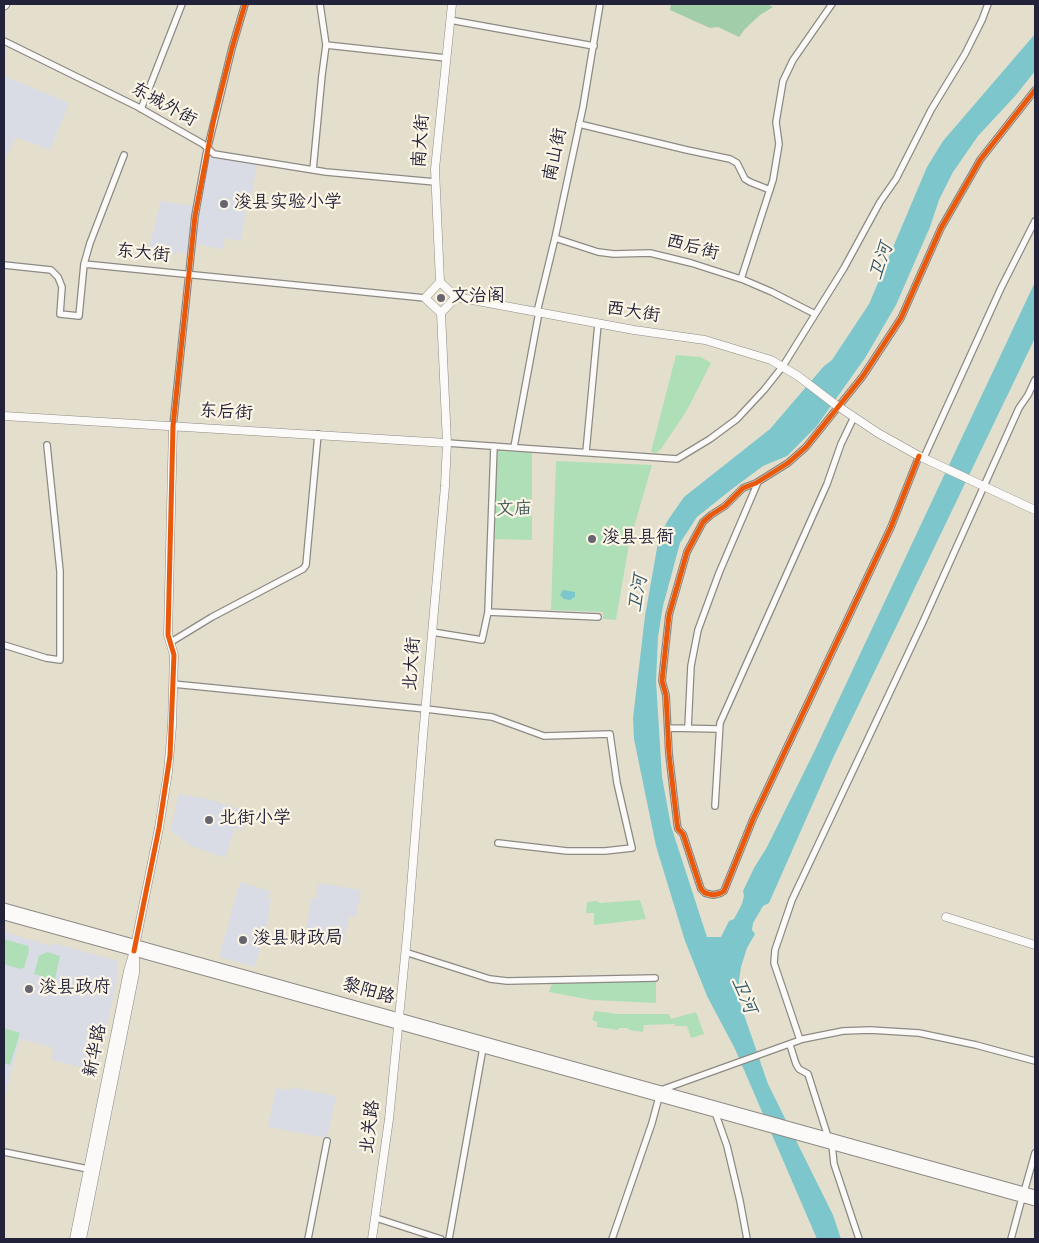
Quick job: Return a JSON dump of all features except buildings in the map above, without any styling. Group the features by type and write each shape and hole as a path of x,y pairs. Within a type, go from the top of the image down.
{"main road":[{"name":"黎阳路","path":"4,908 135,948"},
{"name":"黎阳路","path":"4,915 135,948 1023,1195"},
{"name":"黎阳路","path":"399,1021 483,1048 659,1094"},
{"path":"1023,1195 1035,1194"},
{"path":"1023,1195 1035,1201"}],"street":[{"path":"141,109 182,4"},
{"path":"135,948 168,772 172,726 174,655 168,635 172,426 195,216 207,149 245,4"},
{"path":"313,170 326,45 320,4"},
{"name":"南大街","path":"440,282 435,182 437,139 452,4"},
{"name":"南山街","path":"514,447 538,312 556,238 579,124 600,4"},
{"path":"741,280 775,172 778,144 776,122 784,81 793,60 832,4"},
{"path":"447,442 678,459 737,419 783,366 844,268 880,202 899,173 931,110 978,29 988,4"},
{"path":"450,20 594,46"},
{"name":"东城外街","path":"4,42 141,109 203,144 214,154 313,170 435,182"},
{"path":"326,45 446,58"},
{"path":"1035,90 980,160 941,228 901,318 863,376 806,447 788,463 758,482 743,488 725,506 703,522 687,552 669,615 662,681 666,695 669,754 678,829 683,834 701,889 705,893 713,895 724,891 754,819 922,456 1001,288 1035,221"},
{"path":"579,124 730,159 737,163 745,179 770,190"},
{"path":"4,265 51,270 58,276 62,286 60,314 79,316 84,264 90,243 124,155"},
{"name":"西后街","path":"556,238 598,252 614,254 650,253 691,263 772,292 815,314"},
{"name":"东大街","path":"84,264 425,298"},
{"path":"440,282 456,296 441,313 425,298 440,282"},
{"name":"西大街","path":"456,296 598,324 705,340 772,360 800,377 878,433 932,462 1035,510"},
{"name":"北大街","path":"399,1021 445,486 447,442 441,313"},
{"path":"586,452 598,324"},
{"path":"800,1040 774,964 775,950 792,900 922,624 981,484 1035,380"},
{"name":"东后街","path":"4,416 447,442"},
{"path":"715,806 719,729 747,661 827,484 854,417"},
{"path":"171,642 212,617 303,569 306,565 318,434"},
{"path":"4,644 46,658 60,660 60,571 47,445"},
{"path":"432,632 483,639 488,612 494,446"},
{"path":"688,728 691,666 698,630 719,573 758,482"},
{"path":"488,612 598,617"},
{"path":"173,684 426,708 492,718 544,736 610,734 617,784 632,848 605,852 567,852 498,843"},
{"path":"668,728 719,729"},
{"path":"946,917 1035,945"},
{"name":"新华路","path":"74,1239 128,972 135,948"},
{"name":"新华路","path":"82,1239 135,973 135,948"},
{"path":"405,952 490,979 507,981 655,978"},
{"name":"北关路","path":"372,1239 389,1119 399,1021"},
{"path":"612,1239 652,1123 659,1094 800,1040 843,1031 870,1030 919,1033 976,1045 1035,1061"},
{"path":"790,1045 799,1069 808,1074 834,1164 859,1239"},
{"path":"449,1239 483,1048"},
{"path":"721,1112 747,1239"},
{"path":"308,1239 327,1142"},
{"path":"4,1152 88,1169"},
{"path":"1011,1239 1035,1153"},
{"path":"376,1218 441,1239"}],"shaded area":[{"path":"4,76 69,103 50,150 16,137 4,161"},
{"name":"浚县实验小学","path":"208,156 257,163 251,201 247,200 241,241 225,238 223,249 188,243 186,254 176,252 176,255 163,253 162,257 147,254 161,201 200,207"},
{"name":"北街小学","path":"179,794 208,799 249,812 243,830 235,828 225,858 189,845 170,830"},
{"name":"浚县财政局","path":"240,882 270,891 268,898 271,899 267,924 255,967 219,957"},
{"path":"318,883 361,890 356,917 349,916 344,944 305,938 311,898 316,899"},
{"path":"4,932 51,946 53,943 118,961 118,975 97,1071 52,1060 53,1048 20,1039 4,1100"},
{"path":"291,1087 336,1096 327,1138 268,1127 276,1088 290,1090"}],"green space":[{"path":"671,4 766,4 773,7 760,15 739,37 718,27 710,28 670,10"},
{"path":"676,355 701,357 711,363 686,412 661,449 656,453 651,452"},
{"name":"文庙","path":"497,451 532,452 532,540 495,539"},
{"name":"浚县县衙","path":"556,461 652,465 629,544 616,620 603,619 603,612 551,610"},
{"path":"640,900 646,919 594,925 594,913 586,913 587,902"},
{"path":"4,939 28,946 29,951 24,968 20,969 4,964"},
{"path":"47,952 60,956 55,980 34,974 39,956"},
{"path":"656,981 656,1003 592,1000 549,992 552,983"},
{"path":"595,1011 618,1014 669,1014 671,1019 696,1012 704,1034 691,1038 687,1026 675,1026 675,1024 644,1025 643,1032 629,1030 628,1028 619,1028 618,1030 597,1027 597,1022 592,1020"},
{"path":"4,1028 20,1033 10,1065 4,1063"}],"water":[{"path":"1035,34 1035,71 1016,95 978,136 953,172 939,200 930,227 896,305 865,358 816,427 787,456 763,466 697,517 680,543 663,606 658,637 656,681 662,777 671,826 707,937 721,937 729,921 734,919 742,904 743,891 814,752 1035,282 1035,338 833,758 769,903 763,906 753,923 752,930 755,934 747,948 741,967 739,980 740,1003 768,1084 833,1215 841,1239 817,1239 735,1049 707,996 685,941 656,846 634,739 633,718 645,616 659,537 684,497 770,429 824,366 832,360 869,304 927,167 943,141"},
{"path":"563,590 575,592 575,597 570,600 564,599 560,595"}],"cycle path":[{"path":"134,951 159,828 170,756 174,655 168,635 173,426 195,216 213,123 245,4"},
{"path":"919,456 891,527 753,819 724,891 713,895 705,893 701,889 683,834 678,829 669,754 666,695 662,681 669,615 687,552 703,522 725,506 743,488 756,483 788,463 806,447 863,376 901,318 941,228 980,160 1035,90"}],"place":[{"name":"浚县实验小学","path":"224,204"},
{"name":"文治阁","path":"441,298"},
{"name":"浚县县衙","path":"592,539"},
{"name":"北街小学","path":"209,820"},
{"name":"浚县财政局","path":"243,940"},
{"name":"浚县政府","path":"29,989"}],"water label":[{"name":"卫河","path":"883,262"},
{"name":"卫河","path":"640,594"},
{"name":"卫河","path":"742,996"}]}
